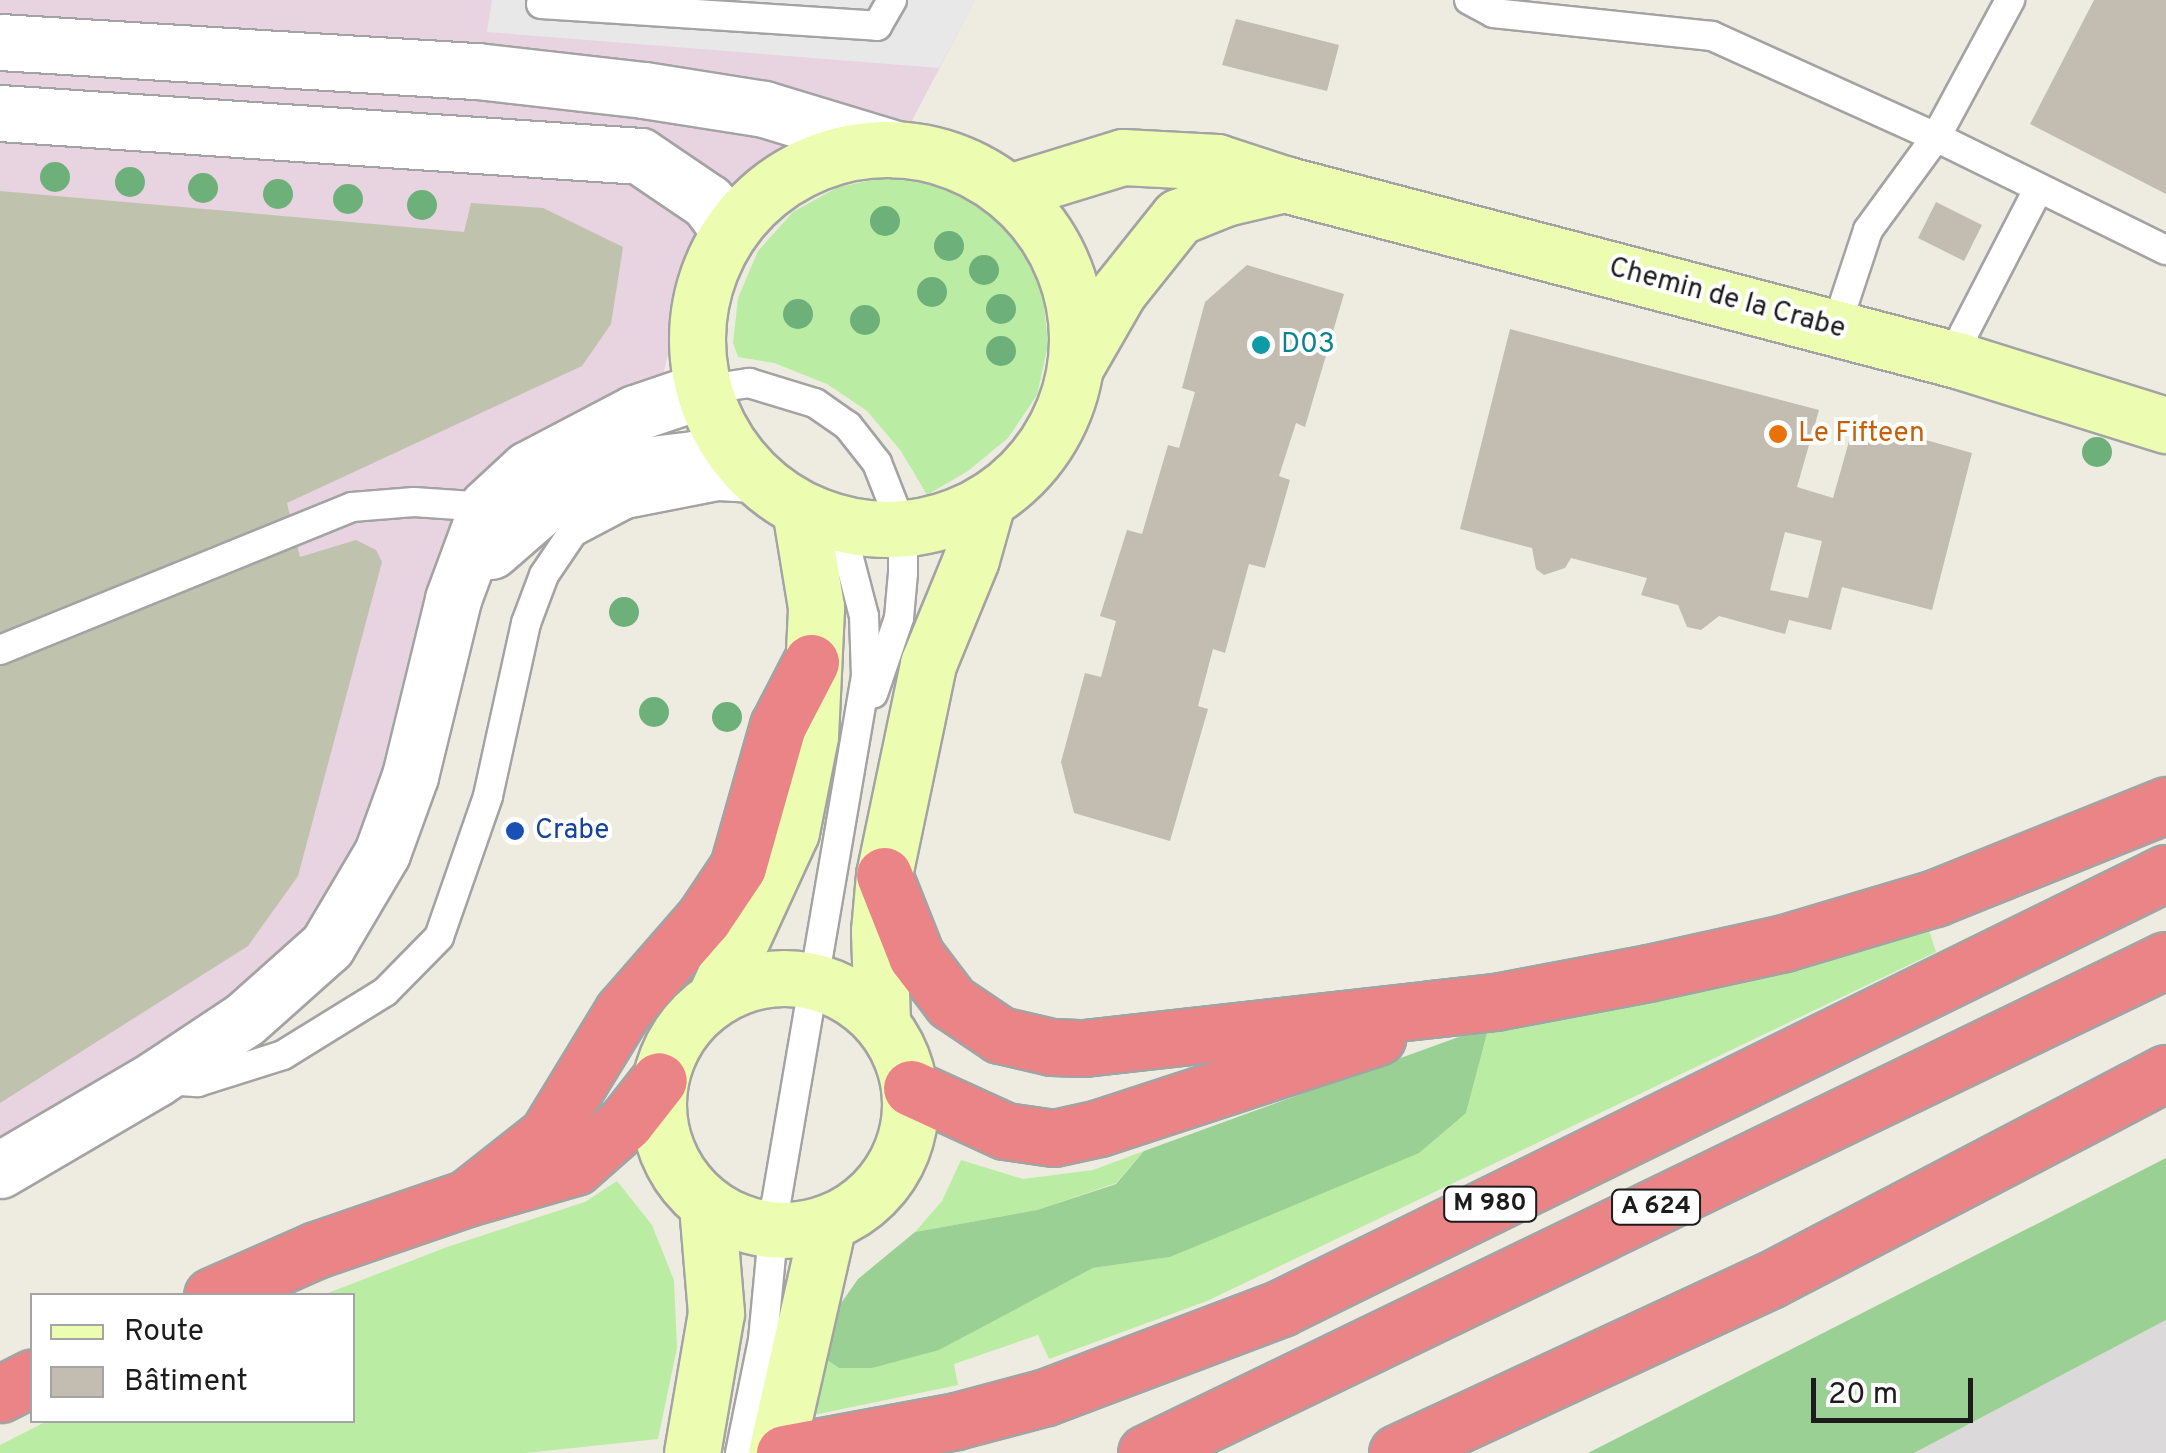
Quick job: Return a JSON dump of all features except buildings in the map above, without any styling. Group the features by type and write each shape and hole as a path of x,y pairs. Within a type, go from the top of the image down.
{"highway":[{"path":"467,1198 547,1135 622,1012 704,918 738,866 778,726 812,662"},
{"path":"884,874 901,925 930,979 974,1020 1024,1042 1084,1048 1495,1002 1648,974 1935,898 2166,805"},
{"name":"M 980","path":"784,1453 956,1420 1046,1397 1280,1308 2166,873"},
{"name":"A 624","path":"1146,1453 2166,960"},
{"path":"911,1088 1005,1132 1054,1138 1495,1002"},
{"path":"1398,1453 1770,1280 2166,1073"},
{"path":"219,1293 316,1250 467,1198 575,1167 614,1133 660,1080"},
{"path":"0,1394 30,1379"}],"street":[{"path":"0,42 477,71 644,90 764,109 896,149 939,156 1009,192 1051,241 1074,300 1077,364 1066,405 1048,443 1020,476 987,502 932,524 903,529 788,496 694,459 628,467 543,506 502,546 466,564"},
{"path":"0,113 640,156 708,202 730,232"},
{"path":"716,995 769,978 814,980 851,996 882,1022 906,1064 911,1088 909,1130 894,1171 865,1202 801,1228 739,1223 707,1205 682,1180 665,1149 658,1115 660,1080 672,1044 716,995 790,832 810,736 816,607 788,496 725,441 703,390 697,363 698,307 716,255 755,202 803,169 858,151 896,149"},
{"name":"Chemin de la Crabe","path":"1009,192 1123,157 1217,162 1284,184 1957,360 2166,425"},
{"name":"Chemin de la Crabe","path":"1077,364 1120,291 1178,218 1225,198 1284,184"},
{"path":"0,1170 155,1079 245,1019 328,946 382,853 405,791 466,564 487,506 528,469 635,413 703,390"},
{"path":"882,1022 879,931 884,874 928,664 971,560 987,502"},
{"path":"692,1453 716,1313 707,1205"},
{"path":"776,1453 781,1338 801,1228"}],"lane":[{"path":"541,4 877,26 892,0"},
{"path":"1469,0 1493,13 1712,36 1936,138 2166,250"},
{"path":"1836,327 1868,230 1936,138 2010,0"},
{"path":"1957,360 1964,333 2039,188"},
{"path":"703,390 750,384 815,403 848,426 877,462 903,529 899,618 859,734"},
{"path":"155,1079 198,1082 283,1055 385,992 439,938 488,796 526,623 544,575 573,532 626,504 720,486 788,496 864,616 866,676 814,980 801,1228"},
{"path":"0,650 352,508 414,502 487,506"},
{"path":"740,1453 781,1338"}],"shaded area":[{"path":"0,0 975,0 905,134 819,142 720,212 682,298 660,387 466,564 327,946 0,1170"},
{"path":"492,0 975,0 939,68 487,32"},
{"path":"0,191 464,232 471,203 543,208 623,247 611,324 582,366 287,503 300,557 356,540 376,550 382,562 298,876 248,946 0,1103"},
{"path":"2166,1320 2166,1453 1914,1453"}],"green space":[{"path":"888,177 940,185 986,208 1022,246 1043,293 1048,345 1037,395 1008,438 968,471 927,495 901,451 867,411 827,384 774,363 738,357 733,343 738,298 758,251 793,212 838,187"},
{"path":"1926,921 1936,952 1207,1301 1049,1359 1038,1335 954,1364 958,1385 804,1417 817,1353 872,1368 1028,1302 1093,1268 1170,1257 1466,1113 1489,1026"},
{"path":"1489,1026 1466,1113 1419,1153 1170,1257 1093,1268 939,1350 872,1368 839,1368 817,1353 823,1329 858,1279 915,1232 1037,1210 1116,1184 1144,1151"},
{"path":"1144,1151 1116,1183 1037,1210 915,1232 942,1201 961,1160 1023,1179 1093,1170"},
{"path":"2166,1158 2166,1320 1914,1453 1588,1453"},
{"path":"617,1181 652,1225 674,1280 677,1348 658,1439 526,1453 0,1453 0,1445 43,1423 355,1423 355,1293 328,1293 447,1247 585,1202"}],"place":[{"name":"D03","path":"1261,345"},
{"name":"Le Fifteen","path":"1778,434"},
{"name":"Crabe","path":"515,831"}]}
